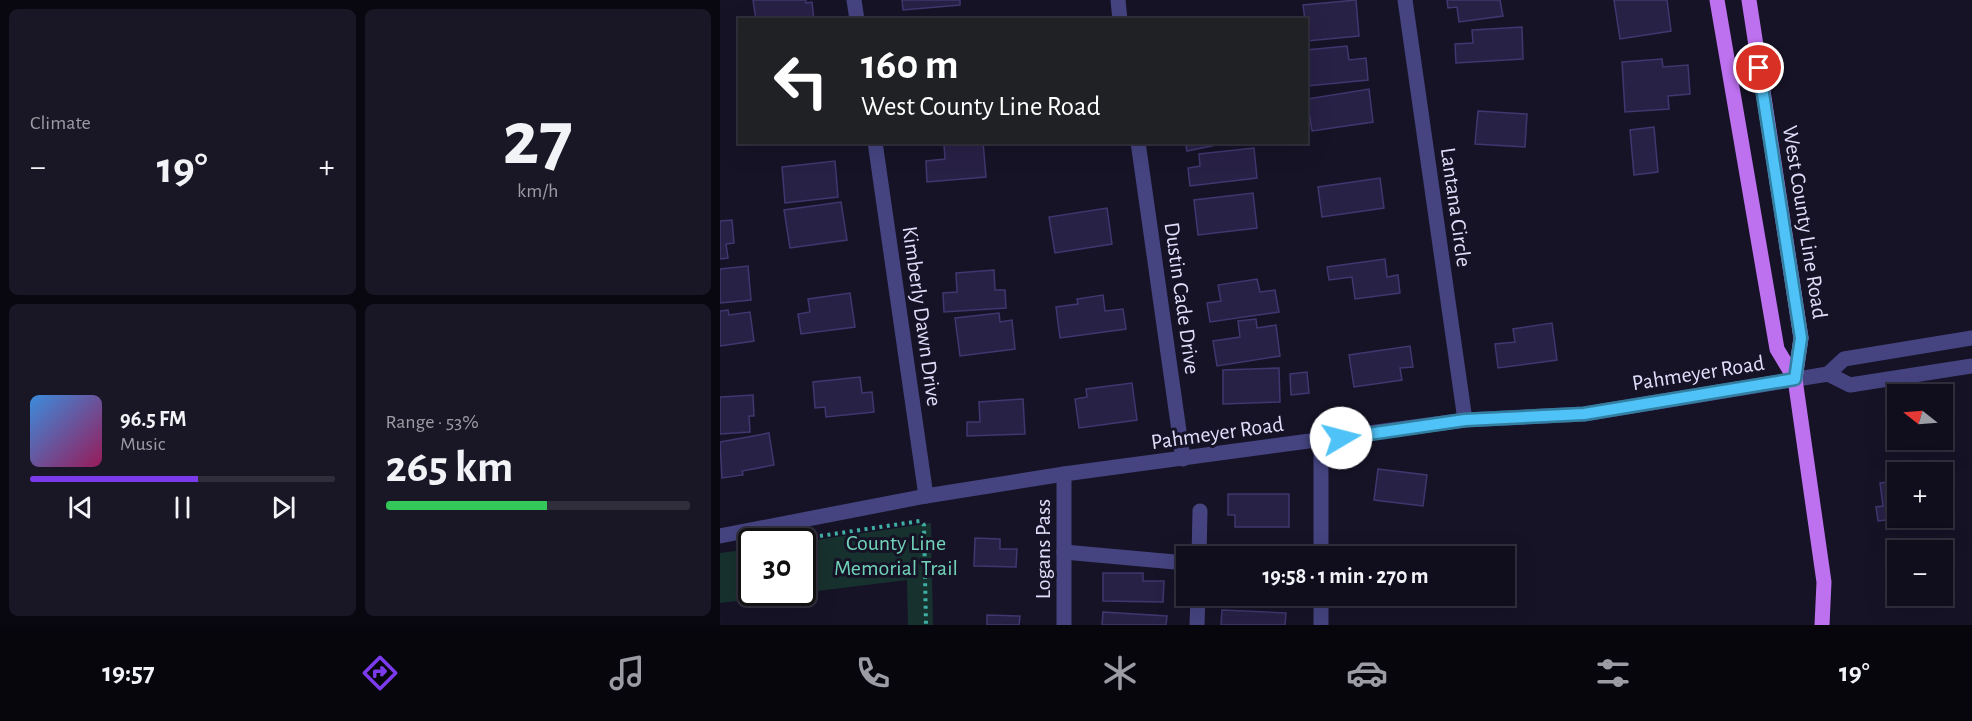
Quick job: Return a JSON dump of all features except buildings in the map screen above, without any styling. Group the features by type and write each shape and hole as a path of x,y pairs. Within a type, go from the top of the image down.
{"main road":[{"name":"West County Line Road","path":"1717,0 1777,349 1795,379"},
{"name":"West County Line Road","path":"1749,0 1801,338 1795,379 1824,582 1822,625"}],"street":[{"path":"854,0 857,18"},
{"path":"1118,0 1120,18"},
{"name":"Lantana Circle","path":"1405,0 1465,420"},
{"name":"Kimberly Dawn Drive","path":"875,144 927,496"},
{"name":"Dustin Cade Drive","path":"1138,144 1183,459"},
{"name":"Pahmeyer Road","path":"1828,374 1844,359 1972,338"},
{"name":"Pahmeyer Road","path":"720,536 927,496 1064,474 1465,420 1584,414 1828,374 1850,384 1972,366"},
{"path":"1321,440 1321,546"},
{"name":"Logans Pass","path":"1064,474 1064,625"},
{"path":"1199,546 1200,511"},
{"path":"1064,552 1176,562"},
{"path":"1197,625 1198,606"},
{"path":"1321,606 1321,625"}],"path":[{"path":"816,536 920,521 924,525 926,625"}],"green space":[{"name":"County Line Memorial Trail","path":"931,523 933,625 908,625 907,580 816,591 816,540"},
{"name":"County Line Memorial Trail","path":"738,551 738,601 720,603 720,553"}],"route":[{"path":"1341,438 1465,420 1584,414 1795,379 1801,338 1759,68"}]}
